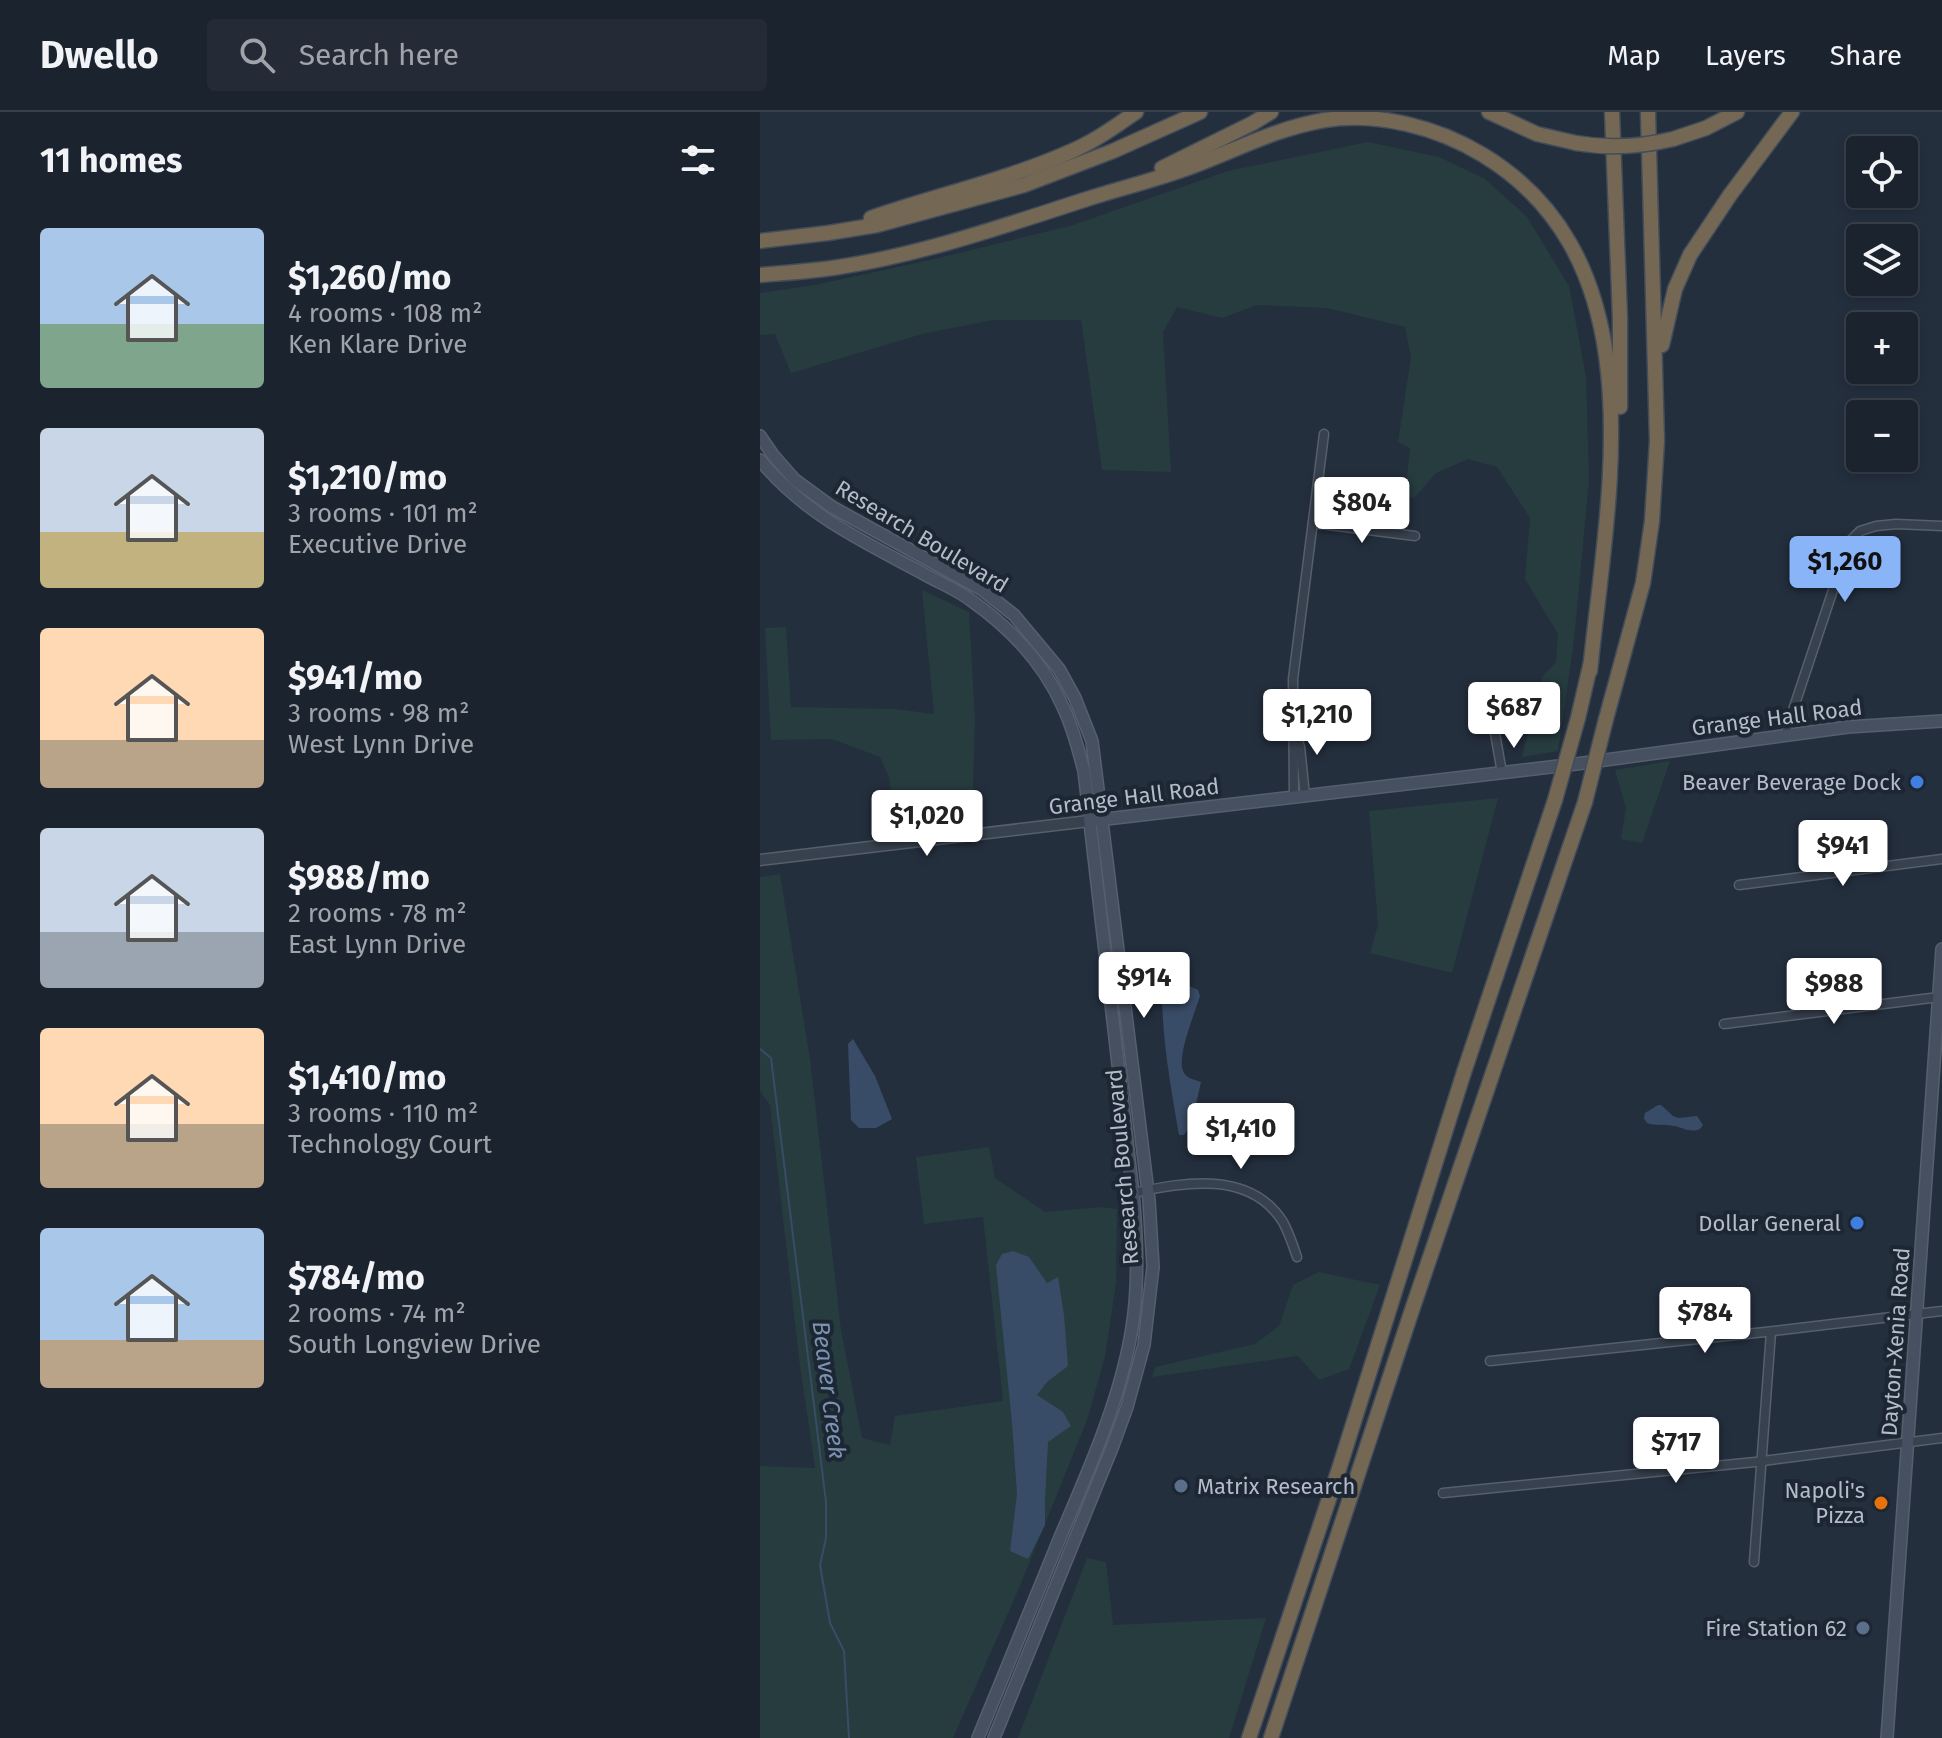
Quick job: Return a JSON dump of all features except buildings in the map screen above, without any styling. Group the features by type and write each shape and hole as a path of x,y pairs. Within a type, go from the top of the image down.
{"highway":[{"path":"828,233 1075,150 1136,112"},
{"path":"760,241 877,225 1024,185 1113,151 1200,112"},
{"path":"1092,198 1169,166 1271,112"},
{"path":"1489,112 1537,134 1602,147 1629,147 1673,139 1706,128 1737,112"},
{"path":"1249,1738 1555,800 1590,671 1608,571 1619,459 1620,333 1612,112"},
{"path":"1621,664 1634,604 1648,463 1650,407 1641,112"},
{"path":"1271,1738 1412,1310 1585,802 1643,583 1652,521 1657,441 1648,112"},
{"path":"1656,369 1671,300 1690,255 1792,112"},
{"path":"760,275 840,267 986,232 1183,170 1284,129 1327,120 1350,118 1395,122 1450,138 1492,160 1526,187 1557,222 1581,264 1600,321 1611,406 1608,511 1590,671"}],"main road":[{"name":"Research Boulevard","path":"760,436 795,480 832,507 981,589 1014,615 1059,669 1075,698 1092,741 1095,821 1137,1236 1133,1321 1117,1391 1077,1498 978,1738"},
{"name":"Research Boulevard","path":"760,460 810,509 844,531 970,599 1019,641 1062,705 1074,735 1095,821 1148,1190 1153,1267 1140,1366 1112,1448 994,1738"},
{"name":"Grange Hall Road","path":"1095,821 1576,764 1787,734 1942,721"},
{"name":"Dayton-Xenia Road","path":"1887,1738 1917,1313 1936,1112 1942,949"}],"street":[{"path":"1300,796 1293,727 1293,679 1324,434"},
{"path":"1313,523 1415,536"},
{"path":"1787,734 1851,540 1860,531 1876,526 1942,526"},
{"path":"1495,733 1502,773"},
{"name":"Grange Hall Road","path":"760,860 1095,821"},
{"path":"1739,885 1942,859"},
{"path":"1724,1024 1939,997"},
{"path":"1133,1193 1209,1183 1246,1190 1275,1212 1288,1232 1297,1257"},
{"path":"1490,1361 1942,1311"},
{"path":"1754,1562 1771,1332"},
{"path":"1443,1493 1521,1487 1942,1438"}],"green space":[{"path":"1368,142 1439,157 1485,179 1527,217 1569,286 1586,377 1589,480 1574,640 1558,751 1522,757 1542,677 1556,662 1558,634 1525,579 1530,518 1497,467 1468,459 1436,473 1414,498 1405,496 1410,448 1398,442 1411,357 1405,327 1327,308 1257,305 1222,318 1177,307 1163,332 1171,472 1102,470 1081,320 993,320 922,334 791,373 775,334 760,335 760,293 815,285 1070,226 1228,171"},
{"path":"922,590 969,612 975,719 972,821 896,830 889,777 880,757 832,739 771,740 765,628 786,627 791,707 895,709 934,714"},
{"path":"1670,761 1642,843 1621,839 1626,808 1615,770"},
{"path":"1498,798 1452,973 1370,953 1378,925 1369,811"},
{"path":"780,874 810,1059 841,1330 862,1438 890,1445 895,1416 1003,1401 983,1217 924,1224 916,1157 989,1147 995,1178 1045,1212 1101,1207 1117,1209 1116,1283 1105,1357 1087,1420 1020,1586 953,1738 760,1738 760,1466 815,1468 770,1105 760,1091 760,877"},
{"path":"1319,1272 1380,1285 1349,1369 1319,1380 1298,1356 1152,1377 1155,1367 1255,1344 1279,1326 1293,1285"},
{"path":"1087,1558 1106,1562 1113,1625 1266,1618 1229,1738 1018,1738"}],"water":[{"path":"1189,986 1198,990 1200,996 1184,1047 1182,1066 1188,1077 1201,1082 1191,1126 1184,1135 1179,1135 1165,1046 1162,992"},
{"path":"853,1039 875,1076 892,1119 876,1128 859,1128 851,1120 848,1044"},
{"path":"1658,1105 1679,1118 1697,1116 1703,1125 1700,1129 1687,1130 1647,1123 1645,1113"},
{"path":"1013,1251 1029,1257 1047,1283 1058,1277 1068,1366 1047,1382 1037,1395 1063,1412 1071,1426 1048,1442 1045,1525 1028,1559 1010,1551 1017,1494 996,1265 1002,1254"}],"waterway":[{"name":"Beaver Creek","path":"760,1049 771,1058 826,1502 826,1538 820,1565 830,1623 844,1651 849,1738"}],"place":[{"name":"Beaver Beverage Dock","path":"1917,782"},
{"name":"Dollar General","path":"1857,1223"},
{"name":"Matrix Research","path":"1181,1486"},
{"name":"Napoli's Pizza","path":"1881,1503"},
{"name":"Fire Station 62","path":"1863,1628"}]}
